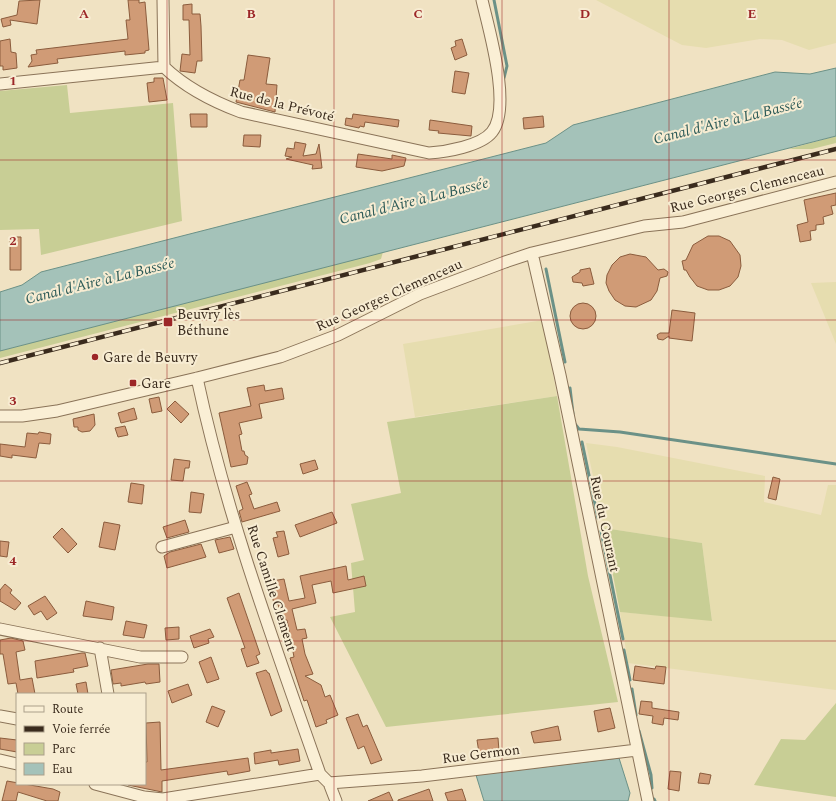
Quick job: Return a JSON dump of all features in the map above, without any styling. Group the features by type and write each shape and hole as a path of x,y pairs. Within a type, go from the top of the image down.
{"street":[{"path":"0,84 164,67 163,0"},
{"name":"Rue de la Prévoté","path":"164,67 175,77 222,105 241,112 429,153 442,152 476,143 491,133 497,122 500,103 500,87 482,0"},
{"name":"Rue Georges Clemenceau","path":"0,416 22,416 57,411 197,378 307,348 338,335 420,294 456,279 532,253 644,226 683,222 836,182"},
{"name":"Rue du Courant","path":"532,253 560,376 648,801"},
{"name":"Rue Camille Clement","path":"197,378 211,443 253,582 320,774 328,784 336,801"},
{"path":"162,547 236,527"},
{"path":"0,629 140,657 182,658"},
{"path":"100,648 108,693"},
{"path":"0,716 16,719"},
{"name":"Rue Germon","path":"328,784 422,776 637,750"},
{"path":"0,760 16,764"},
{"path":"99,785 144,797 163,799 320,774"}],"shaded area":[{"path":"596,0 836,0 836,43 809,50 782,40 760,39 706,48 682,45"},
{"path":"836,282 836,344 811,283"},
{"path":"543,320 557,396 415,417 403,344"},
{"path":"586,443 617,447 765,476 764,502 821,515 828,485 836,485 836,690 628,663 620,612 712,620 702,543 604,528"}],"green space":[{"path":"67,85 70,113 173,103 182,221 41,255 39,229 0,230 0,91"},
{"path":"836,136 836,143 812,149 789,149"},
{"path":"383,252 381,259 370,263 0,358 0,351"},
{"path":"557,396 588,576 618,702 386,727 330,617 355,612 351,563 364,560 351,504 401,493 387,422"},
{"path":"604,528 702,543 712,621 620,612"},
{"path":"836,703 836,797 754,785 781,739 805,740"}],"water":[{"name":"Canal d'Aire à La Bassée","path":"836,68 836,136 0,351 0,292 22,285 41,272 546,143 573,125 775,72 810,74"},
{"path":"619,758 630,793 628,801 484,801 476,775"}],"building":[{"path":"40,0 37,24 10,20 11,25 3,27 1,19 17,15 19,1"},
{"path":"128,0 139,0 139,3 145,2 149,50 145,51 145,53 125,55 125,51 57,59 58,63 28,67 32,61 31,55 37,54 36,50 128,39 126,20 130,20"},
{"path":"192,4 192,14 200,14 201,26 202,61 197,61 195,73 180,71 182,54 190,55 189,20 183,20 183,5"},
{"path":"10,39 11,52 16,53 17,68 3,70 3,66 0,66 0,41"},
{"path":"462,39 467,55 455,60 451,48 456,46 455,41"},
{"path":"248,55 270,58 266,84 277,85 275,112 236,102 240,80 244,80"},
{"path":"455,71 469,73 465,94 452,92"},
{"path":"154,78 163,78 167,100 149,102 147,83 154,82"},
{"path":"190,114 207,114 207,127 191,127"},
{"path":"353,114 399,120 398,127 365,122 364,127 360,126 359,128 345,125 346,118 352,119"},
{"path":"543,116 544,127 524,129 523,118"},
{"path":"430,120 472,126 471,136 438,133 439,131 429,130"},
{"path":"244,135 261,135 260,147 243,146"},
{"path":"295,142 306,144 303,156 316,154 319,144 322,168 312,169 313,165 286,159 292,157 285,156 287,148 294,149"},
{"path":"358,154 392,159 392,155 406,158 404,166 382,171 356,167"},
{"path":"836,193 836,205 831,206 833,214 823,217 824,224 816,225 816,230 810,231 811,240 800,242 797,225 808,222 804,200"},
{"path":"708,236 719,236 730,241 740,255 741,266 738,277 730,286 719,290 708,290 697,286 686,270 684,270 682,261 686,260 693,245"},
{"path":"10,237 21,237 21,270 10,270"},
{"path":"630,254 646,257 658,270 664,269 668,272 667,276 660,278 657,291 651,300 636,307 625,306 615,300 606,283 607,275 612,265 620,257"},
{"path":"590,268 594,284 583,286 582,283 573,282 572,277 580,272 580,270"},
{"path":"583,303 593,306 596,316 593,326 583,329 573,326 570,316 573,306"},
{"path":"672,310 695,313 692,341 669,338 669,336 663,340 658,339 657,335 660,333 669,333"},
{"path":"264,385 265,391 282,388 284,399 259,404 262,418 239,423 242,434 239,435 242,451 244,451 245,455 248,457 247,464 231,467 219,413 251,406 247,388"},
{"path":"159,397 162,411 152,413 149,399"},
{"path":"175,401 189,414 181,423 167,409"},
{"path":"134,408 137,419 121,423 118,413"},
{"path":"94,414 95,425 90,431 82,432 78,430 78,427 74,427 73,419"},
{"path":"125,426 128,435 118,437 115,428"},
{"path":"39,432 51,434 50,444 39,443 36,458 12,455 12,458 0,456 0,444 25,447 27,433 38,434"},
{"path":"174,459 190,461 189,468 185,468 183,481 171,480"},
{"path":"315,460 318,469 303,474 300,464"},
{"path":"773,477 780,479 776,500 768,498"},
{"path":"247,482 252,494 249,495 254,509 277,502 280,511 242,522 239,511 243,509 236,486"},
{"path":"131,483 144,485 142,504 128,502"},
{"path":"191,492 204,494 201,513 189,512"},
{"path":"332,512 337,523 300,537 295,525"},
{"path":"185,520 189,532 167,538 163,527"},
{"path":"104,522 120,525 115,550 99,547"},
{"path":"62,528 77,544 68,553 53,537"},
{"path":"284,531 289,554 278,557 273,538 278,537 276,532"},
{"path":"230,537 234,549 219,553 215,540"},
{"path":"0,541 9,542 7,557 0,556"},
{"path":"201,544 206,557 167,568 164,556 170,552"},
{"path":"346,566 348,580 364,576 366,586 333,593 331,581 312,585 316,603 292,609 297,630 305,629 307,638 302,639 305,654 313,674 305,676 321,685 325,697 330,695 338,715 326,720 327,723 316,727 307,700 304,701 290,658 294,657 287,620 282,621 278,604 274,604 272,595 275,593 272,581 284,579 289,601 305,598 300,576"},
{"path":"5,584 12,590 10,593 21,603 15,610 0,601 0,590"},
{"path":"239,593 260,654 256,656 259,663 247,667 241,649 245,648 227,598"},
{"path":"45,596 57,613 47,620 41,611 34,615 28,606"},
{"path":"86,601 114,607 112,620 83,616"},
{"path":"126,621 147,625 144,638 123,635"},
{"path":"179,627 179,639 166,640 165,628"},
{"path":"210,629 214,637 208,639 209,643 194,648 190,636"},
{"path":"11,638 23,641 25,650 16,652 20,680 32,678 35,693 18,693 16,683 8,684 3,654 0,654 0,640"},
{"path":"85,653 88,666 73,669 74,672 37,678 35,661"},
{"path":"211,657 219,679 207,683 199,662"},
{"path":"148,664 159,664 160,682 146,684 145,682 121,686 121,683 113,684 111,670"},
{"path":"635,666 655,669 656,666 666,667 664,684 633,680"},
{"path":"266,670 269,673 282,711 271,716 256,673"},
{"path":"86,682 88,693 78,693 76,684"},
{"path":"188,684 192,695 172,703 168,691"},
{"path":"641,701 652,702 652,708 679,712 678,720 664,718 663,725 652,723 653,716 639,714"},
{"path":"212,706 225,711 218,727 206,722"},
{"path":"610,708 615,728 598,732 594,711"},
{"path":"358,714 363,727 367,725 382,760 371,764 364,746 358,749 346,718"},
{"path":"160,722 161,770 248,758 250,771 228,775 227,771 162,781 162,792 128,785 146,785 146,723"},
{"path":"558,726 561,740 534,743 531,732"},
{"path":"0,738 16,740 16,752 0,749"},
{"path":"498,738 499,751 479,753 477,740"},
{"path":"298,749 300,761 279,765 278,760 255,764 254,753 271,750 271,753"},
{"path":"670,771 681,772 679,791 668,789"},
{"path":"700,773 711,775 709,784 698,783"},
{"path":"7,781 16,783 16,785 30,785 53,789 60,792 58,801 47,801 18,792 16,801 2,801"},
{"path":"429,789 433,801 398,801 398,800"},
{"path":"462,789 466,801 448,801 445,793"},
{"path":"389,792 393,801 368,801"}],"waterway":[{"path":"494,0 507,66 504,78"},
{"path":"546,269 565,362"},
{"path":"570,388 573,414"},
{"path":"575,424 579,429 620,432 836,464"},
{"path":"582,442 598,518"},
{"path":"601,531 623,639"},
{"path":"624,650 630,680"},
{"path":"632,689 636,715"},
{"path":"639,731 651,775 652,788"}],"railway":[{"path":"0,363 836,149"}],"place":[{"name":"Beuvry lès Béthune","path":"168,322"},
{"name":"Gare de Beuvry","path":"95,357"},
{"name":"Gare","path":"133,383"}]}
